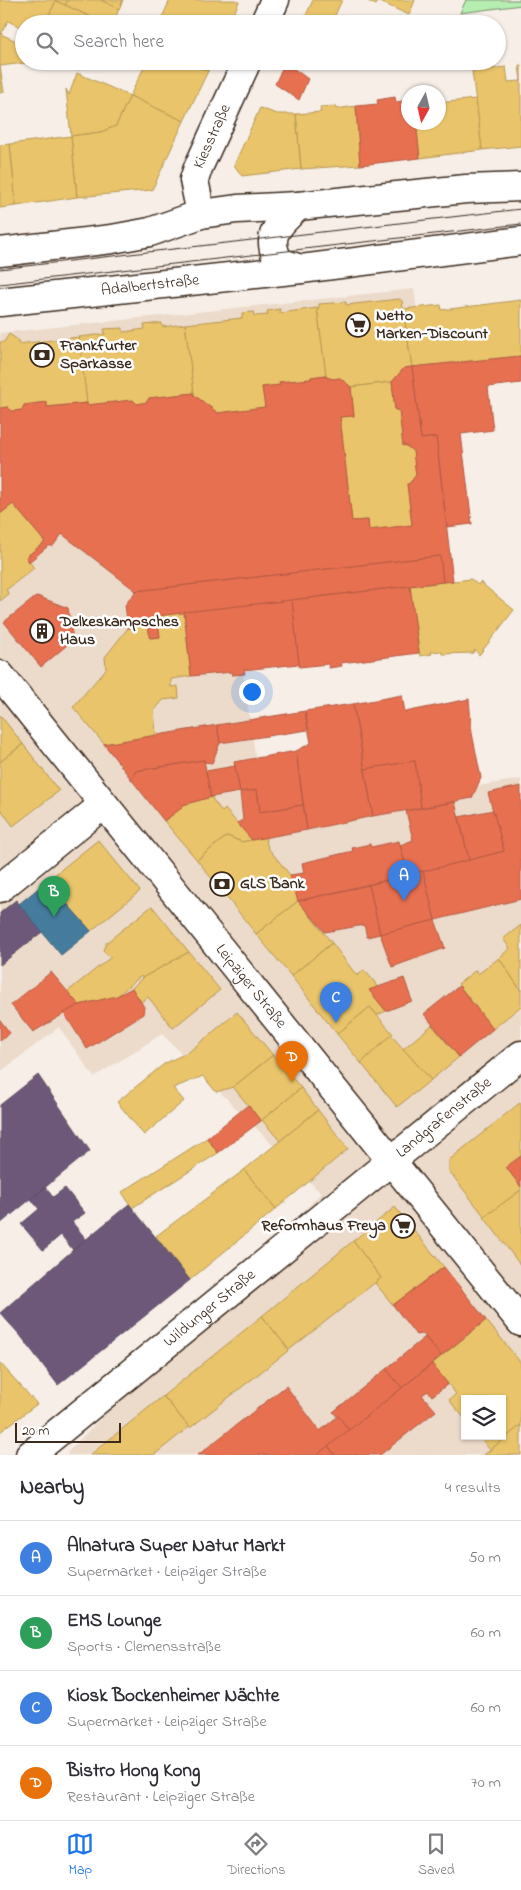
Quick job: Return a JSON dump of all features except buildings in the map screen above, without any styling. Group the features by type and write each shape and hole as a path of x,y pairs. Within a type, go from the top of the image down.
{"street":[{"path":"268,15 275,0"},
{"name":"Kiesstraße","path":"201,214 194,180 243,70"},
{"path":"0,252 150,232 201,214 238,209 298,206 466,189 521,187"},
{"name":"Adalbertstraße","path":"298,206 276,228 273,237 274,253 279,262 301,269"},
{"name":"Adalbertstraße","path":"0,302 301,269 521,241"},
{"name":"Leipziger Straße","path":"0,675 521,1322"},
{"path":"0,888 103,804"},
{"name":"Landgrafenstraße","path":"391,1161 521,1055"},
{"name":"Wildunger Straße","path":"30,1455 391,1161"}],"shaded area":[{"path":"414,289 453,581 233,607 265,822 521,779 521,1455 68,1455 67,1453 321,1193 162,1034 94,1077 59,1027 0,1072 0,333"}],"green space":[{"path":"466,0 521,0 521,5 460,13"}],"tram line":[{"path":"0,269 521,209"},
{"path":"0,284 521,224"}],"place":[{"name":"Netto Marken-Discount","path":"358,325"},
{"name":"Frankfurter Sparkasse","path":"42,355"},
{"name":"Delkeskampsches Haus","path":"42,631"},
{"name":"GLS Bank","path":"222,884"},
{"name":"Alnatura Super Natur Markt","path":"404,901"},
{"name":"EMS Lounge","path":"54,917"},
{"name":"Kiosk Bockenheimer Nächte","path":"336,1023"},
{"name":"Bistro Hong Kong","path":"292,1082"},
{"name":"Reformhaus Freya","path":"403,1226"}]}
